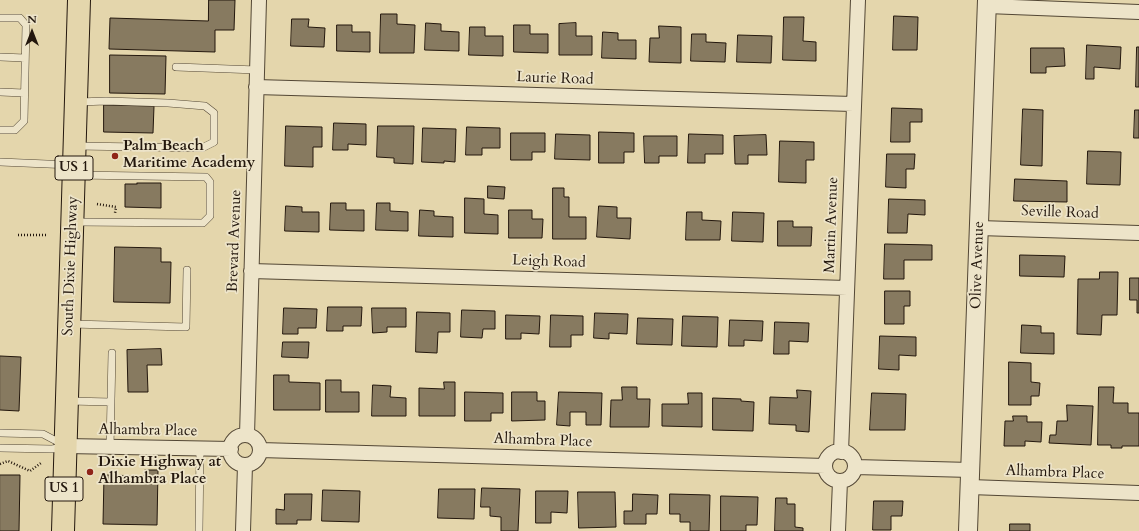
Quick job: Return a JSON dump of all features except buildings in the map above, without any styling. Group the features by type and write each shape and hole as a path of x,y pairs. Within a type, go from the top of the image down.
{"main road":[{"name":"South Dixie Highway","path":"63,531 79,0"}],"street":[{"name":"Brevard Avenue","path":"247,435 259,0"},
{"name":"Martin Avenue","path":"841,452 858,0"},
{"path":"987,3 1139,12"},
{"name":"Olive Avenue","path":"968,531 987,3"},
{"name":"Laurie Road","path":"256,87 853,104"},
{"name":"Seville Road","path":"979,228 1139,232"},
{"name":"Leigh Road","path":"251,271 847,288"},
{"path":"247,435 258,442 260,455 254,462 245,465 240,464 233,458 231,449 234,441 247,435"},
{"name":"Alhambra Place","path":"66,446 231,449"},
{"name":"Alhambra Place","path":"260,450 825,466"},
{"path":"837,452 841,452 850,455 853,458 855,467 854,472 848,479 840,481 831,478 828,475 825,466 830,456 837,452"},
{"path":"243,531 245,465"},
{"name":"Alhambra Place","path":"855,467 970,479 1139,493"},
{"path":"838,531 840,481"}],"lane":[{"path":"0,18 20,18 26,25 24,121 15,130 0,130"},
{"path":"0,57 25,58"},
{"path":"176,68 257,70"},
{"path":"0,92 24,93"},
{"path":"0,162 74,162 202,148 214,142 214,113 205,106 168,102 76,102"},
{"path":"73,222 203,223 210,216 210,182 206,177 74,162"},
{"path":"69,324 186,327 187,270"},
{"path":"110,447 112,353"},
{"path":"67,401 111,402"},
{"path":"0,433 44,434 66,446"},
{"path":"0,448 52,449 66,446"},
{"path":"199,531 200,449"}],"path":[{"path":"97,204 116,207 115,214"},
{"path":"18,235 48,235"},
{"path":"0,464 8,461 30,471 41,464"}],"place":[{"name":"Palm Beach Maritime Academy","path":"115,156"},
{"name":"Dixie Highway at Alhambra Place","path":"90,472"}]}
